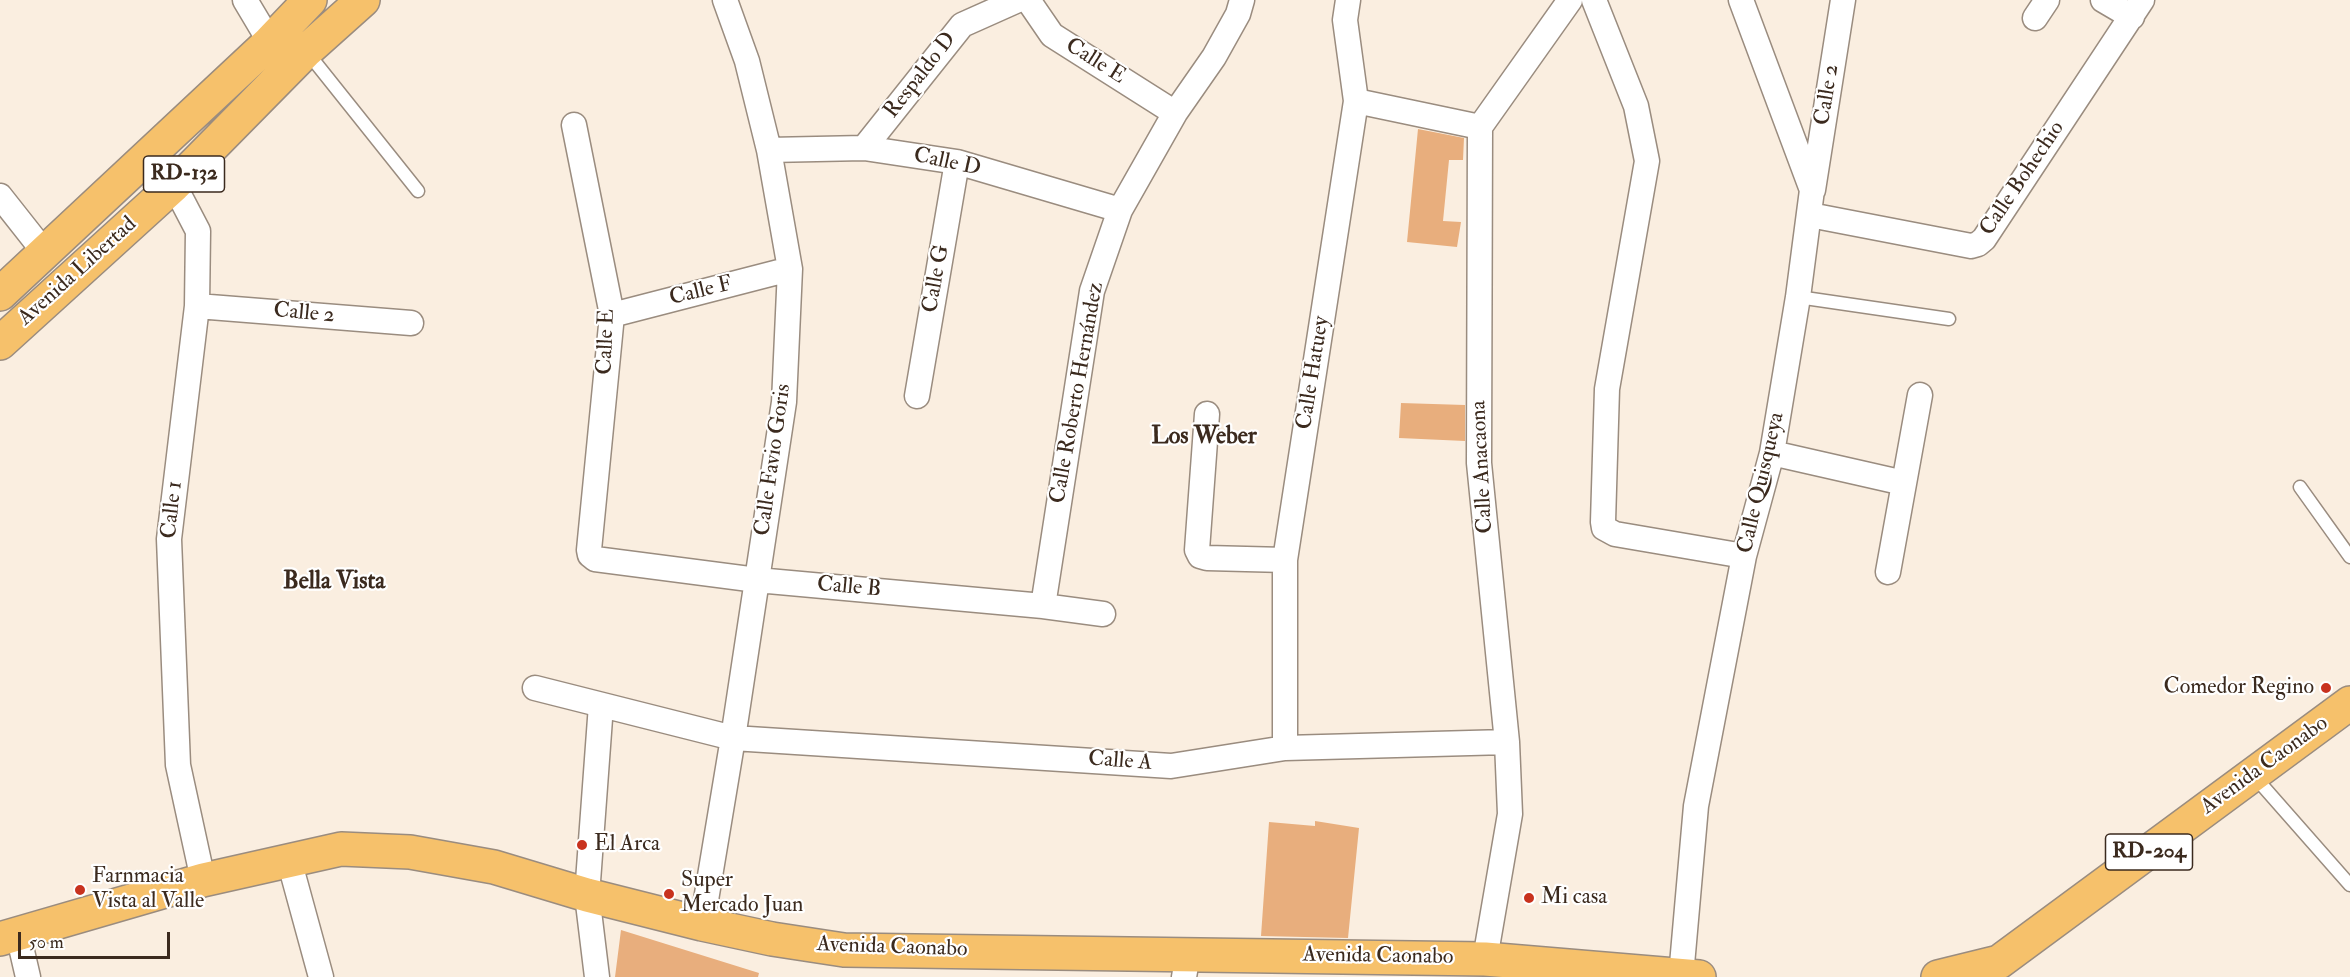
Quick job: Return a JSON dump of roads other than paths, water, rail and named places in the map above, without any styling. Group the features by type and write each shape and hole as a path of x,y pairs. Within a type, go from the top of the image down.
{"main road":[{"name":"Avenida Libertad","path":"0,294 270,42 310,0"},
{"name":"Avenida Libertad","path":"0,343 174,185 306,51 363,0"},
{"name":"Avenida Caonabo","path":"1938,977 1990,970 2350,704"},
{"name":"Avenida Caonabo","path":"9,937 203,880 341,849 410,852 494,867 587,895 702,924 772,939 844,950 1186,965 1410,967 1485,959 1687,977"}],"street":[{"path":"245,0 270,42"},
{"name":"Calle Favio Goris","path":"702,924 784,402 790,269 769,150 747,61 725,0"},
{"name":"Respaldo D","path":"864,148 962,25 1018,0"},
{"name":"Calle E","path":"1028,0 1052,35 1175,113"},
{"name":"Calle Roberto Hernández","path":"1043,606 1092,291 1120,210 1175,113 1214,57 1238,14 1242,0"},
{"name":"Calle Hatuey","path":"1285,748 1285,560 1356,101 1345,20 1348,0"},
{"path":"1356,101 1480,127 1570,0"},
{"path":"1594,0 1636,106 1647,160 1607,388 1604,528 1615,534 1744,556"},
{"name":"Calle Quisqueya","path":"1687,977 1696,806 1744,556 1772,453 1798,297 1812,190 1741,0"},
{"name":"Calle 2","path":"1812,190 1843,0"},
{"path":"2103,0 2137,8"},
{"name":"Calle Bohechio","path":"1810,215 1971,246 1978,244 1984,239 2137,8"},
{"name":"Calle E","path":"574,125 612,315 589,550 590,555 595,559"},
{"name":"Calle Anacaona","path":"1480,127 1479,463 1507,742 1510,814 1485,959"},
{"name":"Calle D","path":"769,150 864,148 957,162 1120,210"},
{"name":"Calle 1","path":"146,156 174,185 198,231 198,306 169,539 178,765 203,880"},
{"name":"Calle G","path":"917,396 957,162"},
{"path":"0,196 45,253"},
{"name":"Calle F","path":"612,315 790,269"},
{"name":"Calle 2","path":"198,306 411,323"},
{"path":"1888,572 1920,395"},
{"path":"1207,414 1197,550 1200,556 1285,560"},
{"path":"1772,453 1904,483"},
{"name":"Calle B","path":"595,559 757,580 1043,606 1103,614"},
{"name":"Calle A","path":"535,688 733,738 1171,766 1285,748 1507,742"},
{"path":"597,977 587,895 601,705"},
{"path":"289,860 321,977"},
{"path":"9,937 28,977"}],"lane":[{"path":"306,51 418,191"},
{"path":"1798,297 1949,319"},
{"path":"2300,487 2350,557"},
{"path":"2253,775 2350,885"}],"place":[{"name":"Comedor Regino","path":"2326,688"},
{"name":"El Arca","path":"582,845"},
{"name":"Farnmacia Vista al Valle","path":"80,890"},
{"name":"Super Mercado Juan","path":"669,894"},
{"name":"Mi casa","path":"1529,898"}],"district":[{"name":"Los Weber","path":"1204,438"},
{"name":"Bella Vista","path":"334,583"}]}
